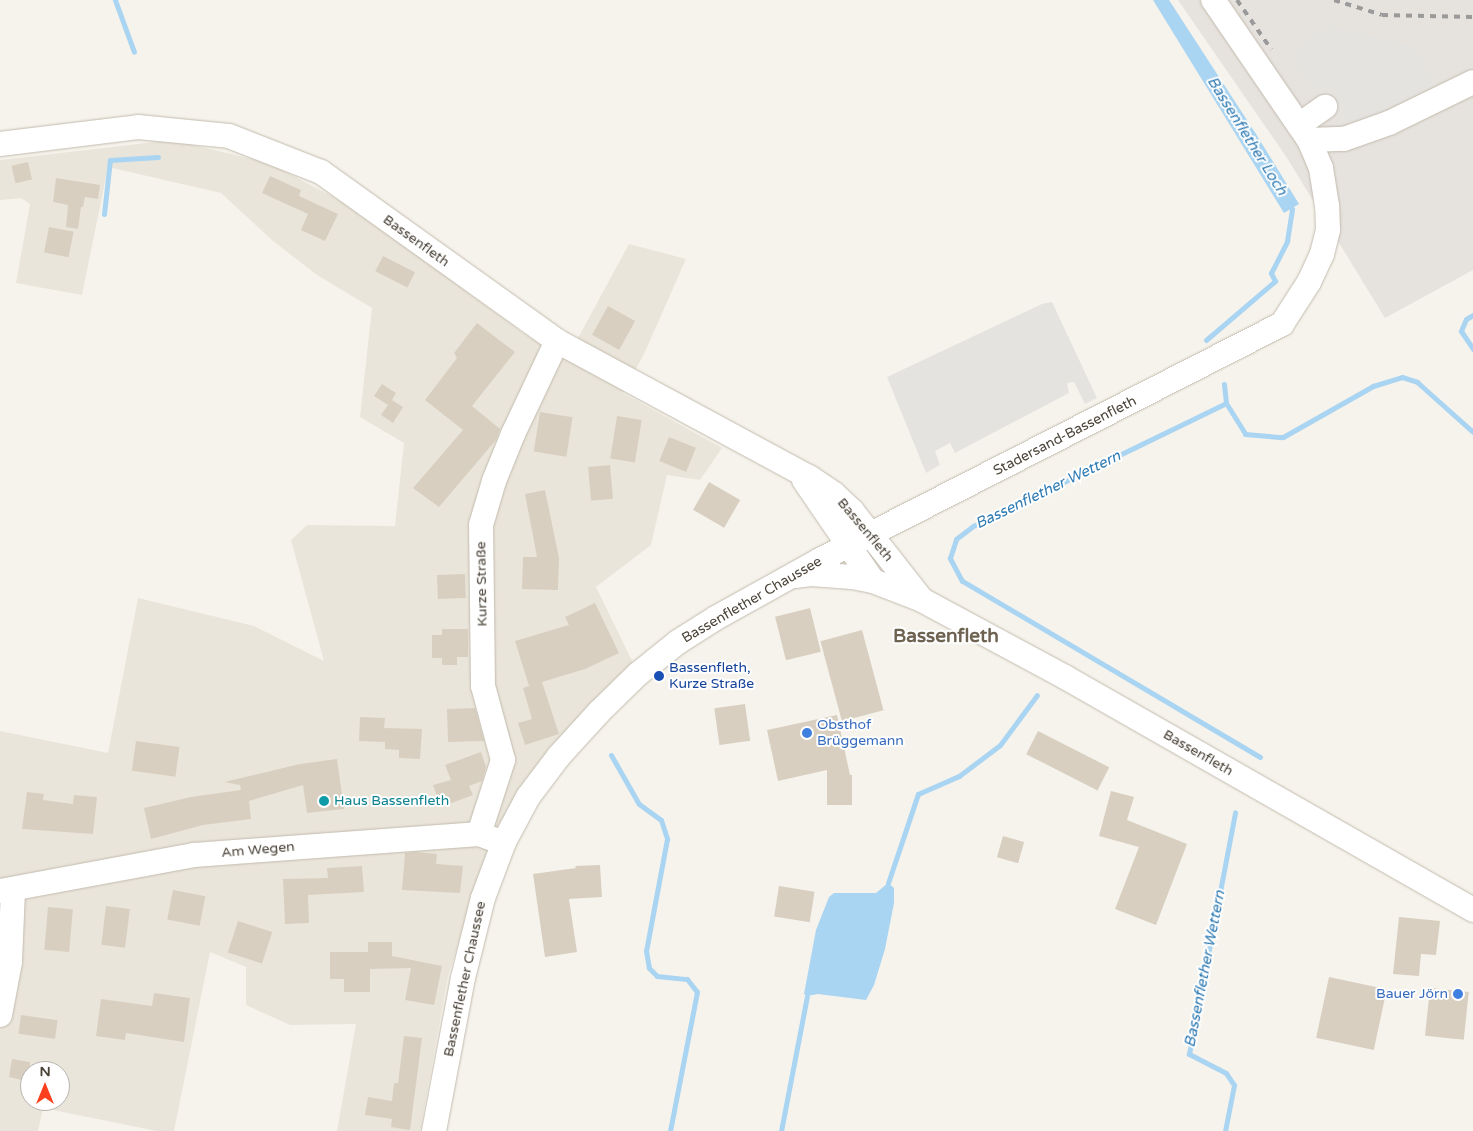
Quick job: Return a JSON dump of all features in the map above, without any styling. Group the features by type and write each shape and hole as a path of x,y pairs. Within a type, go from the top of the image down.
{"street":[{"path":"1213,0 1304,133 1344,139 1389,123 1424,99 1473,82"},
{"path":"1304,133 1325,108"},
{"name":"Bassenfleth","path":"0,144 138,127 229,136 321,172 556,342 798,472 834,494 871,534 922,600"},
{"name":"Stadersand-Bassenfleth","path":"848,546 1282,324 1312,275 1322,254 1328,230 1328,206 1321,168 1304,133"},
{"name":"Kurze Straße","path":"479,834 503,760 483,686 481,525 494,482 513,434 556,342"},
{"name":"Bassenfleth","path":"798,472 873,581"},
{"name":"Bassenflether Chaussee","path":"434,1131 463,978 483,898 504,842 528,797 559,756 599,712 638,674 678,642 788,577 848,546"},
{"name":"Bassenfleth","path":"788,577 833,575 873,581 922,600 1065,677 1473,910"},
{"name":"Am Wegen","path":"0,1015 10,962 7,891 126,866 194,855 479,834 504,842"}],"shaded area":[{"path":"1178,0 1473,0 1473,270 1385,318 1287,158"},
{"path":"1327,25 1417,47 1435,87 1364,119 1353,121 1332,113 1325,107 1288,53"},
{"path":"172,140 269,163 354,208 524,334 566,360 629,244 686,259 644,354 623,393 722,448 700,480 667,475 651,545 596,587 634,665 522,793 487,851 448,976 420,1131 337,1131 356,1024 290,1025 246,1005 246,967 210,952 174,1131 157,1131 58,1111 70,1111 70,1061 20,1061 20,1111 42,1111 38,1131 0,1131 0,731 108,753 138,598 254,626 324,661 291,540 307,525 395,526 404,443 360,417 372,308 317,275 273,241 221,193 108,167 82,295 16,283 30,204 21,198 0,200 0,160"},
{"path":"1052,302 1097,398 1085,404 1074,382 1067,383 1069,393 955,453 950,443 935,451 940,465 926,473 887,377 1042,304"}],"water":[{"path":"1153,0 1169,0 1299,204 1284,213"},
{"path":"888,883 894,888 894,903 885,949 874,985 866,1000 818,994 807,996 804,994 816,930 829,897 834,893 876,893"}],"building":[{"path":"28,162 32,180 15,183 11,166"},
{"path":"270,176 301,190 299,196 338,214 325,241 301,230 308,214 262,193"},
{"path":"56,178 100,185 98,199 85,197 83,207 81,207 78,229 66,227 68,205 53,202"},
{"path":"49,227 74,232 69,257 44,253"},
{"path":"383,256 415,272 407,287 375,271"},
{"path":"608,306 635,321 619,350 592,335"},
{"path":"477,323 515,352 472,406 500,429 496,440 439,507 413,488 463,430 425,400 457,358 454,353"},
{"path":"382,384 396,393 392,400 403,407 393,423 381,415 388,405 374,396"},
{"path":"540,412 573,417 566,457 534,452"},
{"path":"617,416 642,420 635,462 610,458"},
{"path":"669,437 696,448 686,472 659,461"},
{"path":"610,465 613,499 591,501 588,467"},
{"path":"709,482 740,500 724,528 693,510"},
{"path":"545,490 559,558 558,590 522,589 523,557 537,557 525,494"},
{"path":"465,574 466,598 438,599 437,575"},
{"path":"595,603 619,653 585,669 542,682 559,734 525,745 518,723 532,719 523,688 529,686 515,641 569,625 565,617"},
{"path":"810,608 821,652 786,660 775,617"},
{"path":"442,629 468,629 468,657 457,657 457,665 442,665 442,658 432,658 432,635 442,635"},
{"path":"862,630 883,710 842,721 820,641"},
{"path":"745,704 750,741 719,745 714,708"},
{"path":"475,708 484,741 448,742 447,709"},
{"path":"837,715 850,775 852,775 852,805 827,805 827,770 778,781 767,730"},
{"path":"360,717 385,718 384,728 422,729 420,759 399,758 399,750 385,749 385,742 359,741"},
{"path":"1038,731 1109,767 1097,790 1026,754"},
{"path":"136,741 180,747 175,777 132,771"},
{"path":"481,752 486,767 482,781 469,786 473,795 441,807 433,785 451,780 445,765"},
{"path":"337,759 344,809 307,813 303,785 249,801 251,819 203,825 151,839 144,808 191,797 241,790 240,785 224,782 300,764"},
{"path":"1111,791 1134,797 1127,820 1187,844 1156,925 1115,909 1139,847 1099,836"},
{"path":"27,792 44,794 43,800 73,804 74,795 97,797 93,834 22,829"},
{"path":"1003,836 1024,842 1018,863 997,857"},
{"path":"405,853 437,854 436,864 463,866 460,893 402,890"},
{"path":"600,865 602,897 569,899 577,952 545,957 533,874 576,868 575,866"},
{"path":"362,866 364,892 308,895 309,923 285,924 283,879 328,878 327,868"},
{"path":"779,886 815,892 810,922 774,917"},
{"path":"173,890 205,896 200,926 167,919"},
{"path":"106,906 130,909 125,948 101,945"},
{"path":"48,907 73,909 69,952 44,950"},
{"path":"1399,917 1440,921 1436,955 1421,954 1419,976 1393,974"},
{"path":"238,921 272,932 262,964 228,952"},
{"path":"368,942 392,942 392,956 442,966 434,1005 405,1000 411,968 370,969 370,992 344,992 344,979 330,979 330,952 368,952"},
{"path":"1329,977 1387,989 1374,1050 1316,1038"},
{"path":"1430,988 1469,992 1464,1040 1425,1036"},
{"path":"154,993 190,998 184,1042 126,1033 125,1040 96,1036 101,999 152,1006"},
{"path":"21,1015 58,1020 55,1039 18,1034"},
{"path":"404,1036 422,1038 410,1130 391,1127 392,1119 365,1115 368,1097 392,1101 394,1083 398,1083"},
{"path":"12,1059 24,1061 20,1061 20,1080 9,1077"}],"waterway":[{"path":"115,0 134,52"},
{"path":"104,214 110,160 158,157"},
{"name":"Bassenflether Loch","path":"1206,340 1275,281 1271,273 1287,241 1292,209 1289,204"},
{"path":"1473,315 1466,319 1461,331 1473,349"},
{"name":"Bassenflether Wettern","path":"1260,757 962,581 950,558 956,539 973,526 1226,403 1245,434 1283,437 1373,386 1402,377 1417,382 1473,432"},
{"name":"Bassenflether Loch","path":"1224,384 1226,403"},
{"path":"888,883 918,794 959,776 1000,745 1037,695"},
{"path":"611,755 639,804 661,820 667,839 646,951 649,968 657,976 687,979 697,992 670,1131"},
{"name":"Bassenflether Wettern","path":"1225,1131 1234,1085 1226,1073 1189,1054 1235,812"},
{"path":"781,1131 807,996"}],"railway":[{"path":"1237,0 1271,49"},
{"path":"1334,0 1382,15 1473,17"}],"place":[{"name":"Bassenfleth, Kurze Straße","path":"659,676"},
{"name":"Obsthof Brüggemann","path":"807,733"},
{"name":"Haus Bassenfleth","path":"324,801"},
{"name":"Bauer Jörn","path":"1458,994"}],"district":[{"name":"Bassenfleth","path":"946,637"}]}
